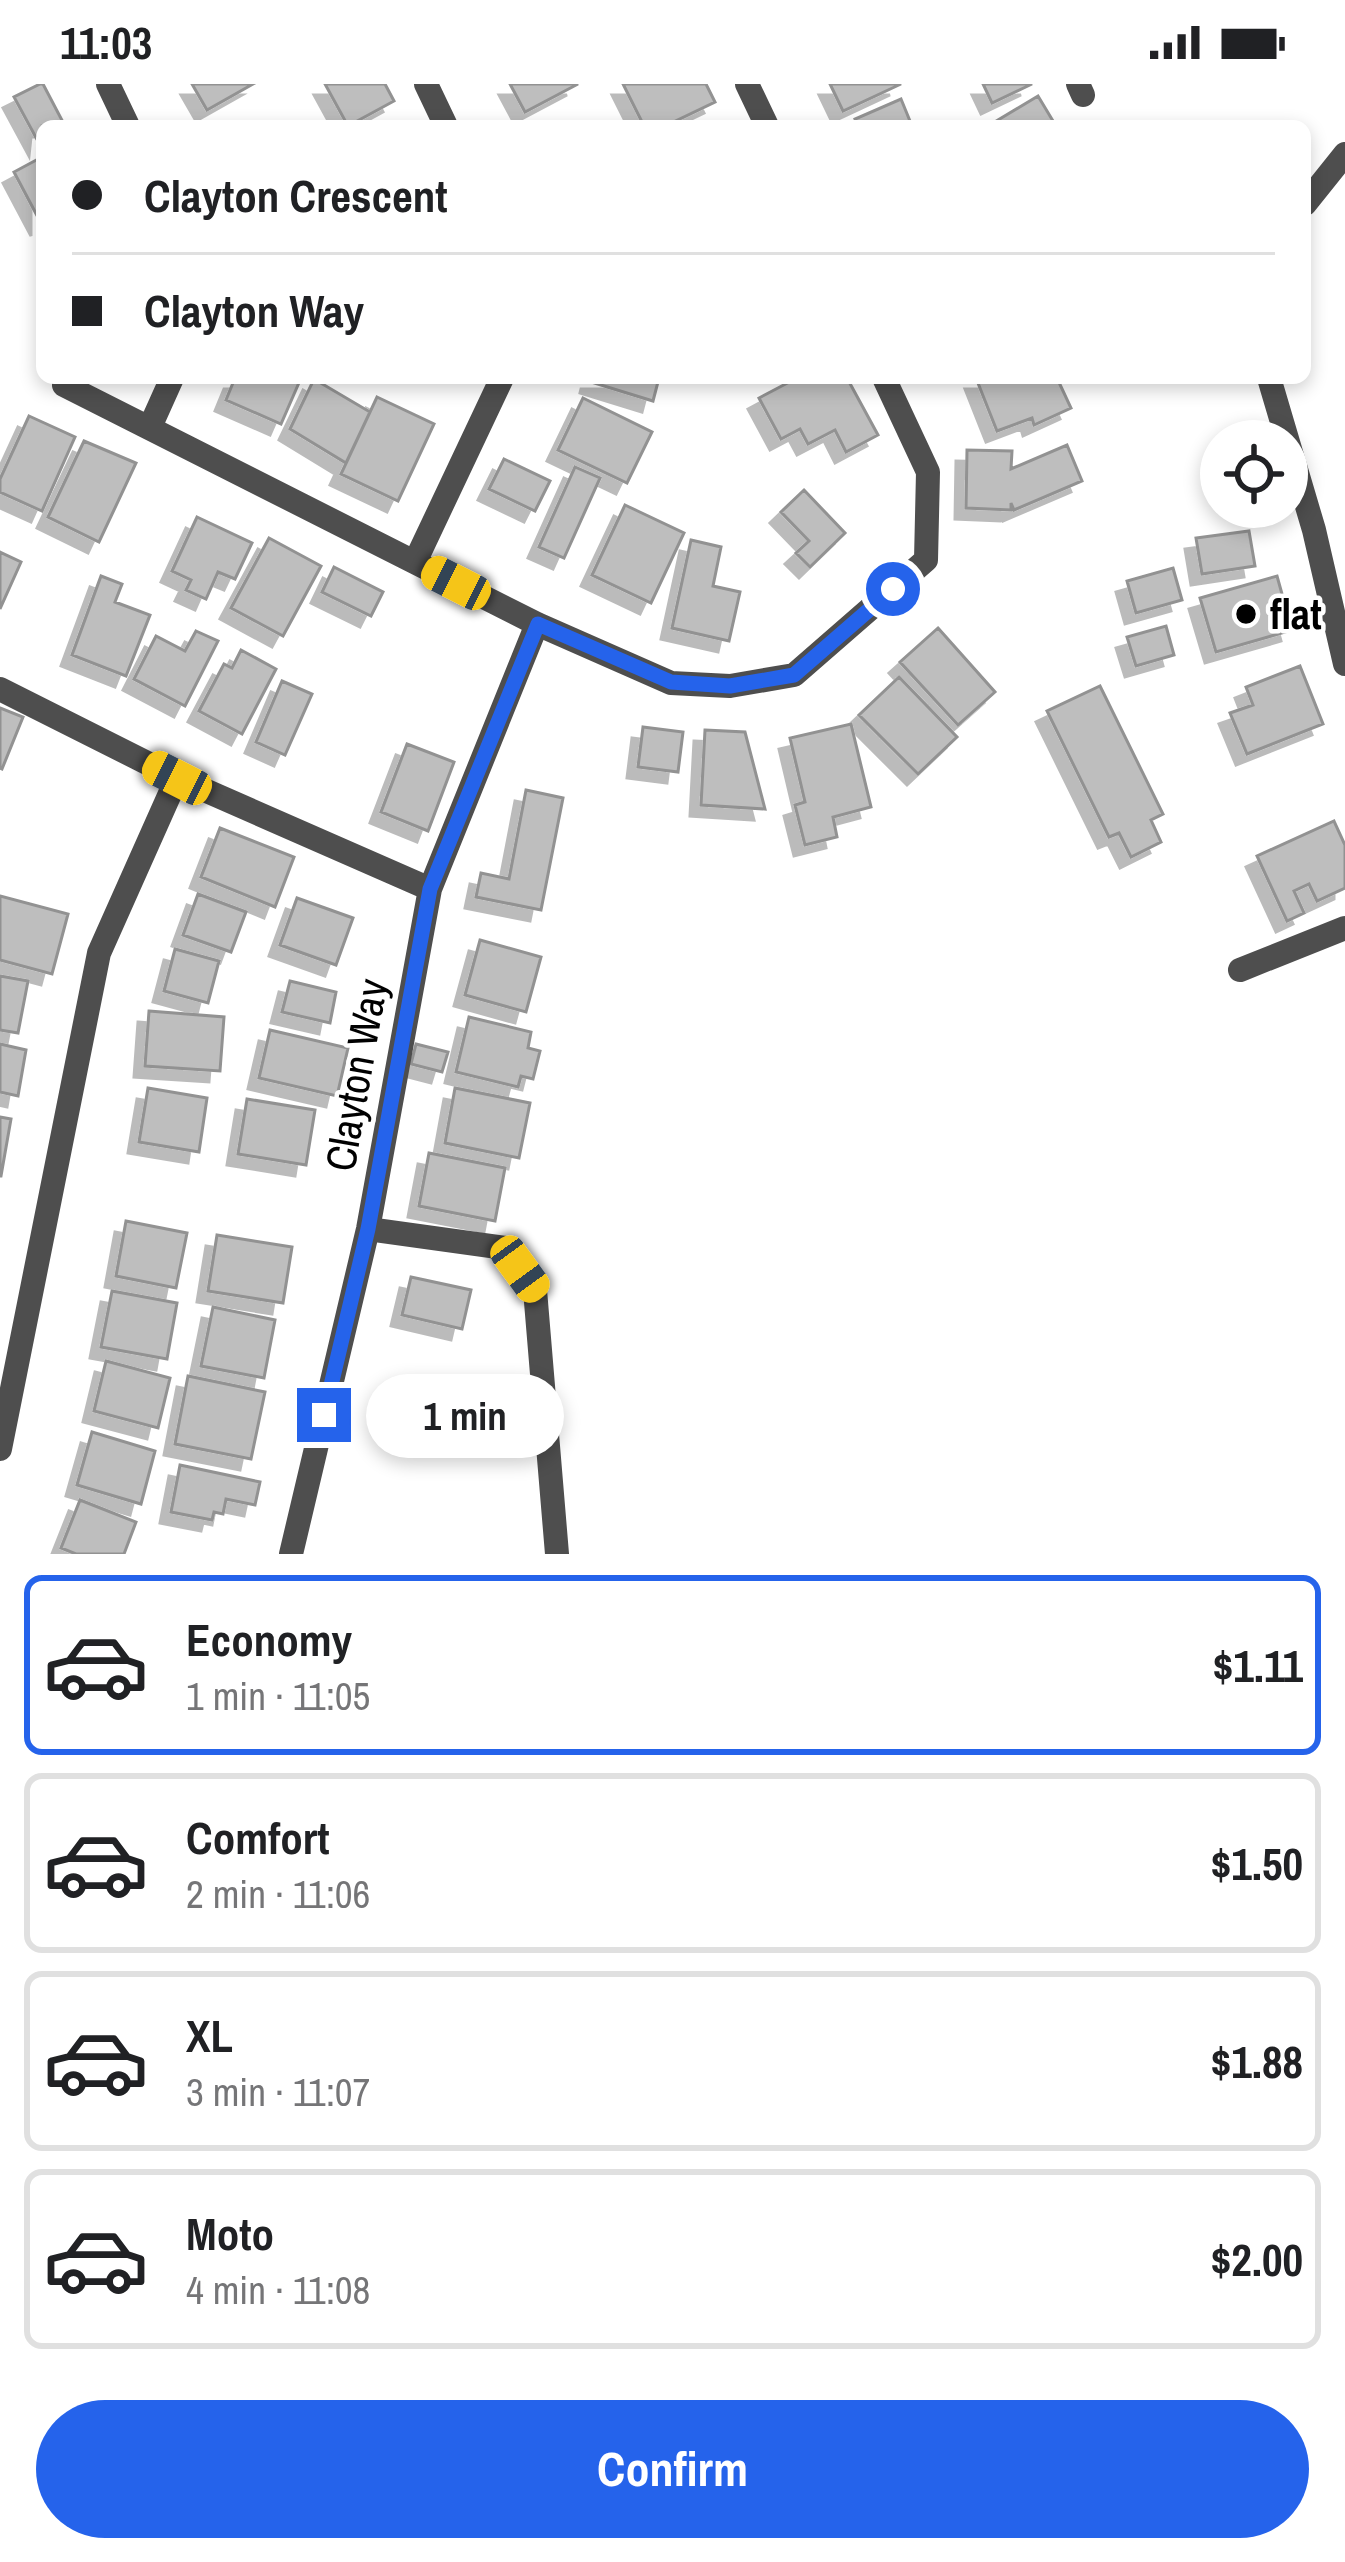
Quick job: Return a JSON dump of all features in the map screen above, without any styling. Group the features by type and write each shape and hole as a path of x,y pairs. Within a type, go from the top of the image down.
{"street":[{"path":"108,84 125,120"},
{"path":"426,84 443,120"},
{"path":"747,84 764,120"},
{"path":"1311,196 1345,154"},
{"path":"149,427 169,384"},
{"path":"415,562 499,384"},
{"path":"64,386 538,624 671,682 730,686 794,675 926,560 928,472 887,384"},
{"path":"1271,384 1314,530 1345,664"},
{"name":"Clayton Way","path":"291,1554 368,1229 430,889 538,624"},
{"path":"0,689 177,778 430,889"},
{"path":"0,1449 99,952 177,778"},
{"path":"1240,970 1345,928"},
{"path":"368,1229 505,1248 535,1290 556,1554"}],"building":[{"path":"43,84 62,120 36,120 36,138 14,97"},
{"path":"192,84 253,84 207,110"},
{"path":"325,84 385,84 394,101 359,120 345,120"},
{"path":"510,84 578,84 525,112"},
{"path":"623,84 706,84 715,102 678,120 641,120"},
{"path":"830,84 901,84 843,111"},
{"path":"983,84 1032,84 992,103"},
{"path":"1038,96 1052,120 998,120"},
{"path":"901,99 910,120 855,120"},
{"path":"36,160 36,214 14,172"},
{"path":"233,384 298,384 281,424 226,400"},
{"path":"312,384 322,384 370,412 346,463 290,429"},
{"path":"598,384 657,384 653,401"},
{"path":"786,384 850,384 878,435 846,452 835,430 808,444 800,429 781,439 759,398"},
{"path":"978,384 1060,384 1071,408 1034,425 1032,418 997,431"},
{"path":"377,397 434,424 398,501 341,474"},
{"path":"583,398 652,432 627,483 558,450"},
{"path":"29,416 75,437 42,511 0,492 0,479"},
{"path":"84,441 136,463 99,542 48,517"},
{"path":"1067,445 1082,481 1014,510 1011,503 1011,510 966,508 967,450 1012,451 1011,469"},
{"path":"504,459 550,481 535,511 489,489"},
{"path":"575,467 600,478 564,558 539,547"},
{"path":"804,490 845,533 810,567 796,553 809,541 781,512"},
{"path":"625,505 684,533 651,603 592,575"},
{"path":"197,517 252,543 235,579 218,572 206,599 186,590 191,580 172,571"},
{"path":"1249,531 1255,566 1202,574 1196,538"},
{"path":"269,538 321,566 283,636 231,608"},
{"path":"691,540 721,547 713,586 740,592 729,641 672,628"},
{"path":"0,552 21,562 0,609"},
{"path":"334,567 383,592 371,616 322,592"},
{"path":"1173,568 1182,600 1136,613 1127,581"},
{"path":"101,576 122,584 115,602 150,615 126,676 72,655"},
{"name":"flat","path":"1277,576 1292,630 1216,652 1200,598"},
{"path":"1166,626 1174,655 1136,666 1127,637"},
{"path":"938,628 995,692 958,725 900,662"},
{"path":"196,631 218,641 185,706 134,679 156,636 185,651"},
{"path":"241,650 276,669 242,734 199,711 224,664 232,668"},
{"path":"1300,666 1323,724 1247,754 1230,713 1253,705 1246,687"},
{"path":"899,677 957,737 918,774 859,715"},
{"path":"282,681 312,694 285,755 256,742"},
{"path":"1100,686 1163,814 1151,820 1161,842 1131,857 1119,833 1109,837 1047,711"},
{"path":"0,708 23,717 2,769 0,768"},
{"path":"851,724 871,807 833,817 837,837 805,845 795,805 805,802 790,738"},
{"path":"643,727 683,732 678,772 638,767"},
{"path":"705,730 745,732 765,809 701,805"},
{"path":"407,744 454,762 428,831 381,812"},
{"path":"526,790 563,798 541,910 476,897 481,873 509,879"},
{"path":"1334,821 1345,845 1345,888 1317,901 1309,884 1294,891 1304,913 1287,921 1257,856"},
{"path":"220,828 294,857 275,907 201,877"},
{"path":"198,894 246,912 231,952 183,935"},
{"path":"0,896 68,914 52,974 0,960"},
{"path":"297,898 353,918 336,965 280,945"},
{"path":"480,940 541,957 526,1012 465,995"},
{"path":"175,949 219,961 208,1003 164,991"},
{"path":"0,976 28,981 18,1033 0,1030"},
{"path":"290,981 336,992 330,1023 282,1012"},
{"path":"149,1011 224,1017 220,1071 145,1066"},
{"path":"469,1017 531,1032 528,1048 540,1051 533,1079 521,1076 518,1087 456,1072"},
{"path":"270,1030 348,1048 337,1096 259,1078"},
{"path":"0,1044 26,1050 18,1096 0,1092"},
{"path":"416,1044 448,1052 442,1072 411,1064"},
{"path":"148,1088 207,1098 199,1152 139,1142"},
{"path":"455,1088 530,1103 519,1158 445,1143"},
{"path":"247,1099 315,1110 306,1165 238,1154"},
{"path":"0,1117 11,1119 1,1176 0,1176"},
{"path":"429,1153 505,1168 495,1221 419,1206"},
{"path":"126,1221 187,1233 176,1288 116,1276"},
{"path":"217,1235 292,1247 283,1303 208,1291"},
{"path":"411,1277 471,1290 462,1329 402,1315"},
{"path":"112,1291 177,1303 167,1359 101,1347"},
{"path":"213,1307 275,1320 264,1378 201,1366"},
{"path":"106,1361 170,1378 158,1428 94,1411"},
{"path":"188,1376 265,1392 251,1459 175,1444"},
{"path":"92,1432 155,1451 141,1504 77,1485"},
{"path":"180,1465 260,1482 255,1505 226,1499 223,1514 214,1512 212,1520 171,1512"},
{"path":"80,1500 136,1522 124,1554 76,1554 61,1548"}],"place":[{"name":"flat","path":"1246,614"}],"route":[{"path":"324,1415 368,1229 430,889 538,624 671,682 730,686 794,675 893,589"}]}
